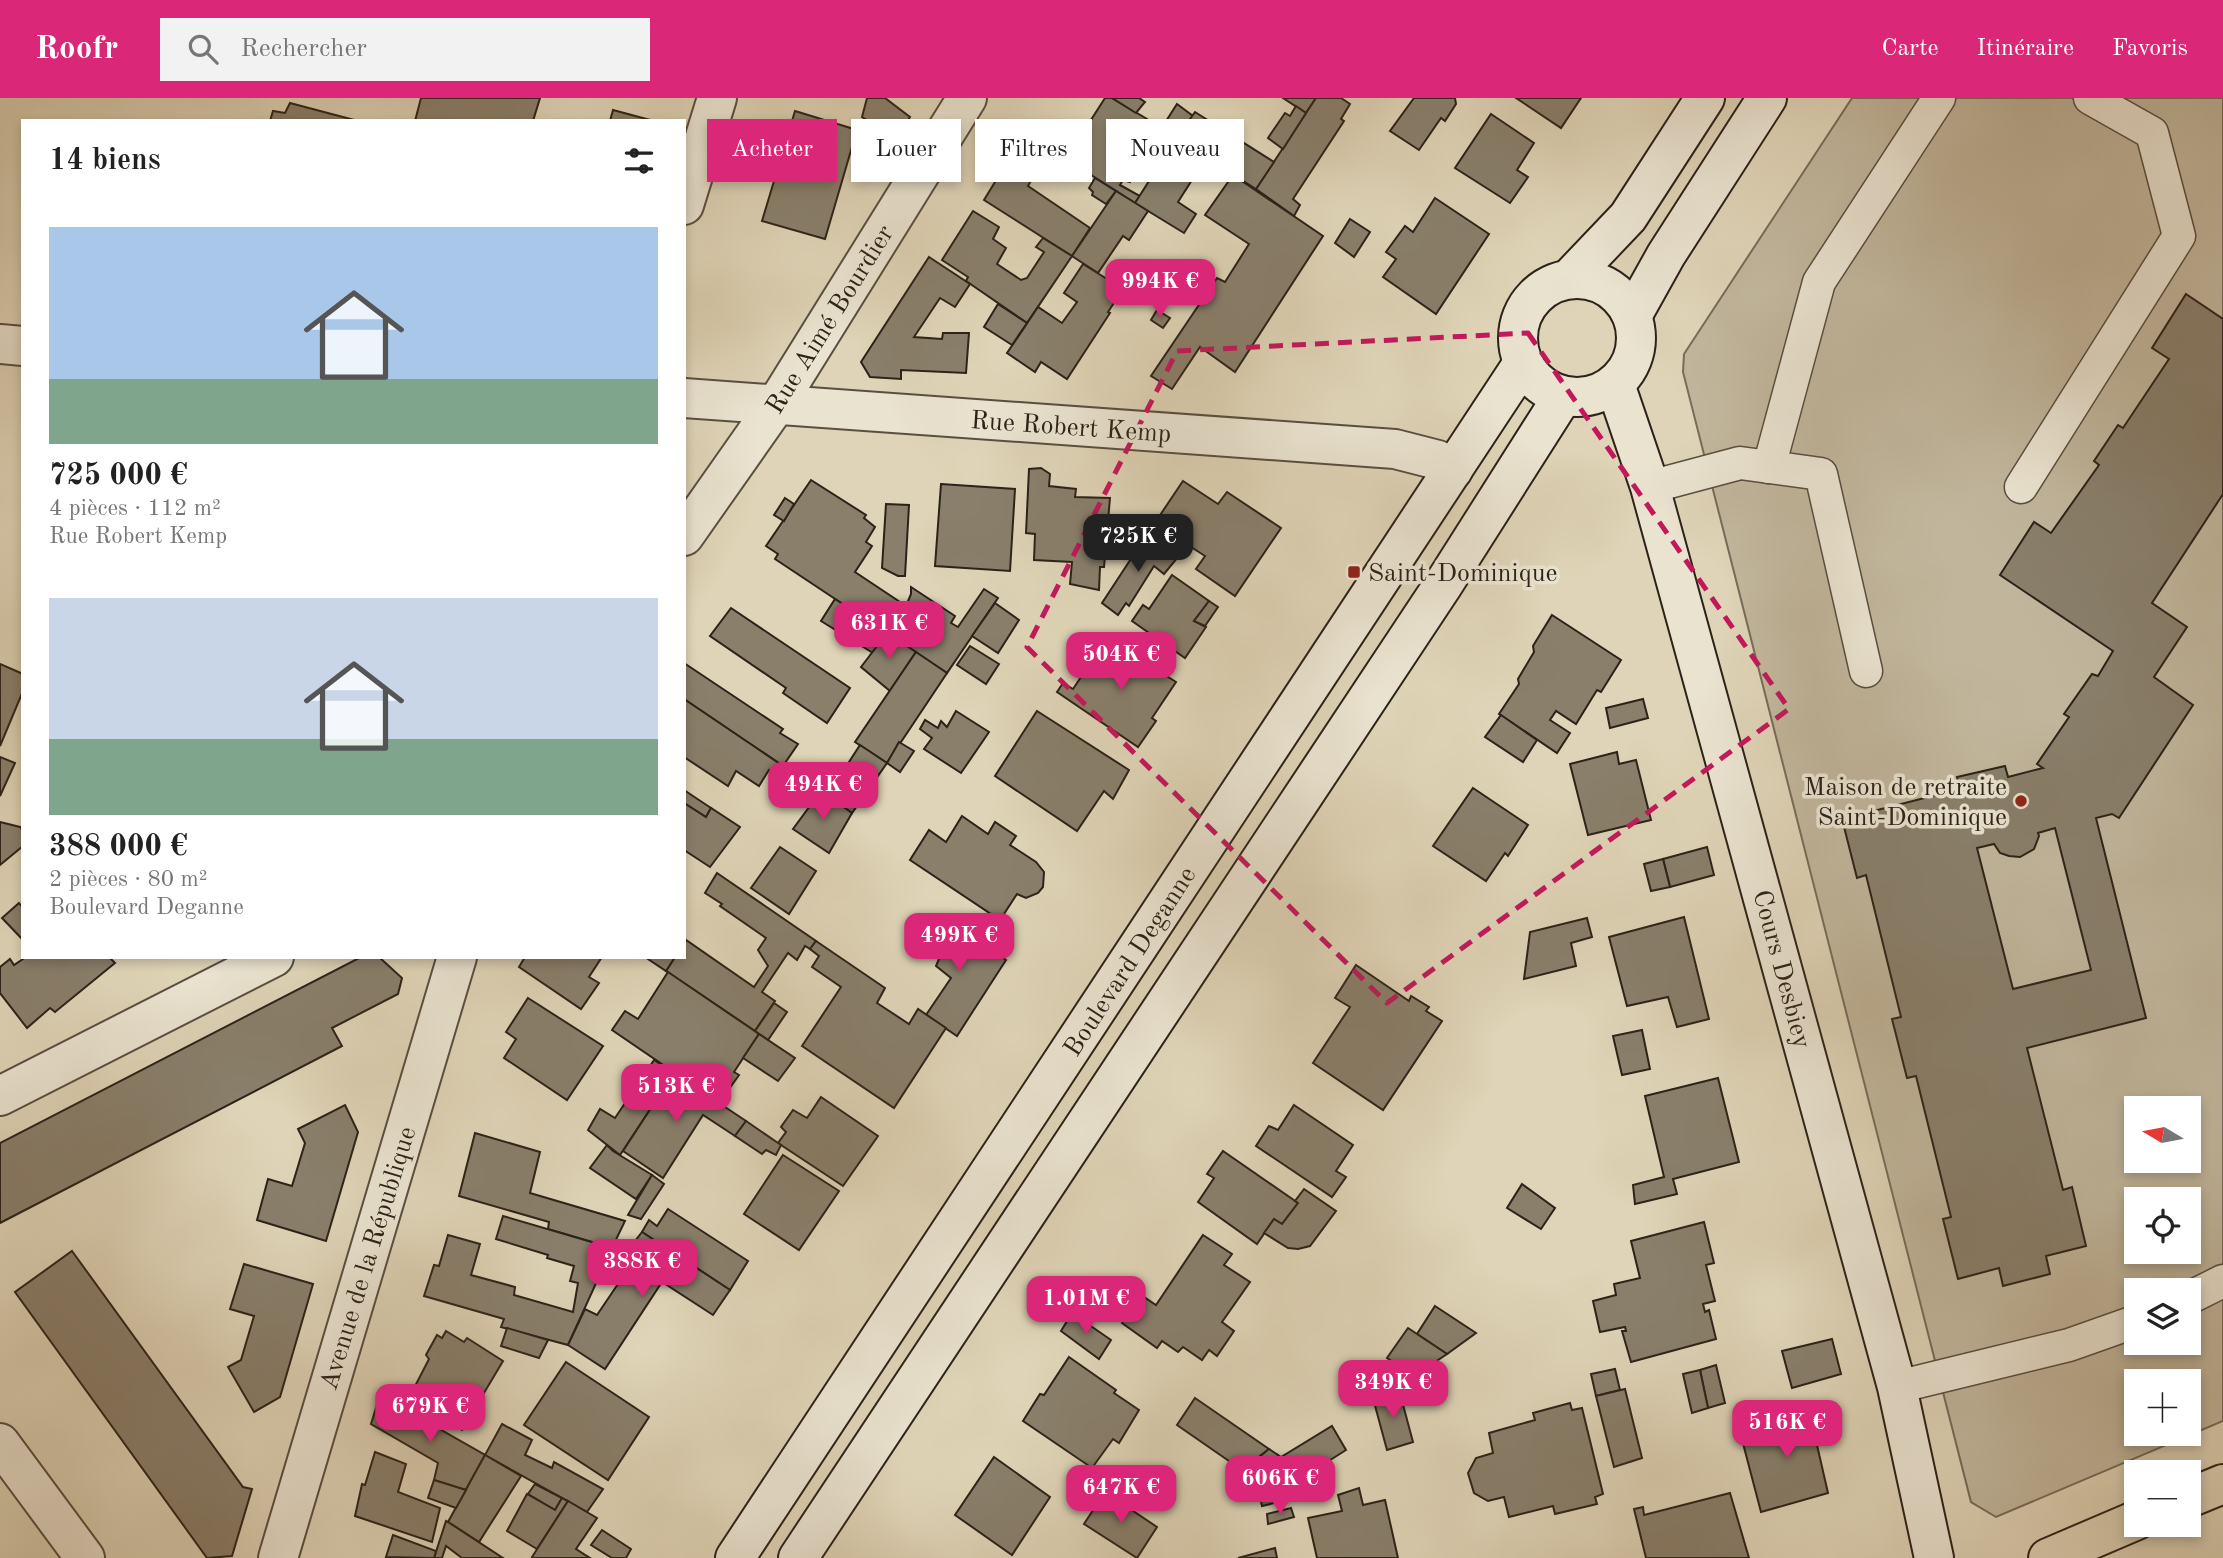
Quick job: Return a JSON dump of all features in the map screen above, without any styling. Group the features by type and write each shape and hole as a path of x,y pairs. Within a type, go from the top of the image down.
{"main road":[{"path":"2201,1493 2223,1484"},
{"path":"2048,1558 2124,1526"}],"street":[{"path":"686,199 717,98"},
{"name":"Rue Aimé Bourdier","path":"686,533 776,405 967,98"},
{"path":"1569,279 1628,217 1705,98"},
{"path":"1632,316 1666,255 1767,98"},
{"path":"1569,279 1588,280 1606,287 1621,299 1632,316 1636,334 1634,352 1627,369 1615,384 1599,393 1582,398 1563,396 1547,390 1533,378 1523,363 1518,336 1524,309 1536,295 1551,285 1569,279"},
{"path":"0,344 21,346"},
{"name":"Boulevard Deganne","path":"735,1558 1523,363"},
{"name":"Cours Desbiey","path":"1615,384 1650,487 1897,1387 1934,1558"},
{"name":"Boulevard Deganne","path":"798,1558 1435,597 1563,396"},
{"name":"Rue Robert Kemp","path":"686,398 1395,449 1438,460 1454,470"},
{"path":"0,1096 270,959"},
{"name":"Avenue de la République","path":"278,1558 456,959"},
{"path":"0,1443 85,1558"}],"lane":[{"path":"1769,467 1819,282 1939,98"},
{"path":"2021,487 2179,236 2152,133 2090,98"},
{"path":"1650,487 1740,463 1821,474 1866,671"},
{"path":"2201,1292 2223,1282"},
{"path":"1897,1387 2069,1345 2124,1326"}],"highlighted area":[{"path":"1528,333 1789,709 1387,1003 1027,647 1177,351"}],"shaded area":[{"path":"1852,98 2223,98 2223,1421 2201,1430 2201,1369 2124,1369 2124,1446 2164,1446 2131,1460 2124,1460 2124,1463 1996,1517 1971,1502 1683,372 1684,354"}],"building":[{"path":"421,98 540,98 534,119 416,119"},
{"path":"867,98 885,98 910,117 865,119 862,117"},
{"path":"1105,98 1112,98 1147,119 1106,119 1106,182 1122,182 1120,185 1140,196 1135,203 1092,176 1092,119"},
{"path":"1112,98 1139,98 1145,102 1136,113"},
{"path":"1283,98 1316,98 1306,113"},
{"path":"1316,98 1341,98 1350,104 1341,119 1344,121 1293,199 1300,205 1294,216 1256,189"},
{"path":"1414,98 1455,98 1456,104 1445,121 1441,118 1419,150 1390,131"},
{"path":"1516,98 1581,98 1561,128"},
{"path":"290,103 350,119 271,119 273,111 285,113"},
{"path":"1177,104 1193,116 1191,119 1167,119"},
{"path":"1296,106 1306,113 1283,149 1268,138 1285,113 1290,116"},
{"path":"613,110 647,119 611,119"},
{"path":"795,111 821,119 793,119"},
{"path":"1195,112 1206,119 1190,119"},
{"path":"1491,114 1534,143 1517,170 1528,177 1510,203 1455,168"},
{"path":"837,124 851,128 851,150 825,239 762,221 774,182 837,182"},
{"path":"1244,143 1274,162 1256,189 1244,182"},
{"path":"1095,178 1116,191 1106,204 1092,195 1093,192 1089,188"},
{"path":"995,182 1030,182 1028,186 1090,228 1072,256 984,200"},
{"path":"1148,182 1191,182 1178,202 1196,214 1184,233 1135,203"},
{"path":"1228,182 1243,182 1323,236 1235,372 1200,347 1172,389 1151,376 1217,278 1225,282 1249,244 1205,215"},
{"path":"1116,191 1148,211 1129,240 1123,236 1098,273 1072,256"},
{"path":"1435,198 1489,234 1436,314 1383,277 1396,259 1386,252 1405,226 1413,232"},
{"path":"973,211 999,227 993,239 1006,248 997,264 1021,280 1027,278 1044,252 1036,247 1043,238 1072,256 1027,323 966,281 968,277 942,260"},
{"path":"1350,219 1370,232 1354,257 1335,243"},
{"path":"929,257 970,284 955,307 940,298 914,337 942,339 943,333 969,333 966,373 901,370 901,379 870,377 861,362"},
{"path":"1083,264 1123,289 1067,379 1041,362 1035,372 1007,353 1038,307 1062,323 1077,302 1064,293"},
{"name":"Maison de retraite Saint-Dominique","path":"2186,294 2223,319 2223,494 2152,603 2187,627 2154,677 2193,705 2119,818 2112,814 2096,818 2146,1018 2027,1048 2063,1190 2072,1187 2086,1246 2046,1256 2050,1274 2003,1286 1999,1268 1958,1279 1943,1219 1951,1217 1916,1076 1907,1078 1892,1019 1901,1017 1866,875 1857,878 1842,819 1960,789 1957,777 2005,766 2008,777 2043,768 2037,764 2069,717 2064,714 2092,674 2098,676 2113,651 2000,575 2034,522 2051,533 2099,465 2094,461 2118,425 2123,428 2169,359 2152,348","holes":["2055,828 2091,970 2013,989 1977,848 1994,844 2000,853 2020,857 2034,849 2038,833"]},
{"path":"998,304 1027,323 1012,345 984,327"},
{"path":"1157,310 1170,318 1163,328 1151,320"},
{"path":"1041,468 1050,474 1049,486 1076,489 1075,497 1110,498 1104,567 1100,567 1099,590 1070,584 1072,562 1034,560 1035,534 1026,533 1029,469"},
{"path":"811,480 866,515 864,518 875,527 866,542 872,546 855,572 906,606 903,644 775,559 778,554 766,546"},
{"path":"1183,481 1218,504 1227,492 1281,528 1235,596 1196,569 1205,556 1176,542 1170,552 1146,536"},
{"path":"941,484 1015,489 1010,571 935,566"},
{"path":"785,498 794,504 784,521 774,515"},
{"path":"886,504 909,505 905,576 898,576 882,568"},
{"path":"1146,536 1178,557 1164,574 1154,566 1129,606 1126,603 1118,615 1102,603"},
{"path":"1172,575 1209,601 1194,621 1206,627 1185,658 1132,621 1143,605 1149,609"},
{"path":"911,587 955,616 951,623 958,627 984,589 998,598 947,673 903,644 906,606"},
{"path":"835,599 887,633 873,653 821,621"},
{"path":"1209,601 1218,607 1205,626 1194,621"},
{"path":"995,603 1019,620 998,653 972,636"},
{"path":"731,608 850,688 827,723 783,693 786,688 710,636"},
{"path":"1552,615 1621,660 1601,692 1597,690 1576,724 1556,711 1550,720 1570,733 1557,753 1499,714 1519,684 1518,679 1534,652 1533,646"},
{"path":"887,633 916,652 890,691 861,667"},
{"path":"1107,638 1176,682 1152,718 1156,721 1138,747 1057,692 1063,683 1073,689"},
{"path":"970,646 999,664 986,684 957,665"},
{"path":"916,652 947,673 887,763 855,742"},
{"path":"0,664 21,673 21,696 0,746"},
{"path":"686,664 783,729 780,733 798,744 783,766 686,700"},
{"path":"1643,699 1648,718 1610,728 1606,708"},
{"path":"686,700 783,766 777,775 769,770 759,786 736,771 728,786 686,758"},
{"path":"956,711 989,732 961,773 924,749 932,738 920,729 925,720 938,728 941,721 947,727"},
{"path":"1037,711 1129,770 1113,799 1104,791 1077,831 995,776"},
{"path":"1501,715 1537,740 1523,762 1485,737"},
{"path":"899,742 914,751 900,772 887,763"},
{"path":"860,745 887,763 852,813 827,796"},
{"path":"1617,752 1619,764 1636,760 1651,820 1588,835 1570,764"},
{"path":"0,757 15,763 0,796"},
{"path":"1473,788 1528,825 1508,856 1505,853 1486,881 1433,846"},
{"path":"686,791 711,808 706,817 686,804"},
{"path":"821,791 852,813 829,853 793,829"},
{"path":"686,804 706,817 711,808 740,827 710,867 686,851"},
{"path":"962,816 988,834 995,822 1016,836 1010,845 1036,862 1044,872 1043,887 1038,893 1026,898 1017,894 1000,920 910,860 929,830 946,842"},
{"path":"0,822 20,827 21,848 0,865"},
{"path":"780,847 816,871 789,914 751,888"},
{"path":"1707,847 1714,875 1670,887 1663,859"},
{"path":"1663,859 1670,887 1651,891 1644,864"},
{"path":"717,873 816,941 810,949 805,946 797,960 788,953 762,992 775,1001 755,1031 666,971 674,959 686,959 686,940 754,987 768,966 758,950 766,938 705,893"},
{"path":"19,903 21,938 2,918"},
{"path":"938,915 1006,960 957,1036 926,1015 951,978 936,966 939,959 919,945"},
{"path":"1684,917 1709,1019 1677,1027 1668,997 1627,1006 1609,937"},
{"path":"1587,918 1592,937 1571,943 1576,966 1524,979 1530,932"},
{"path":"816,941 885,988 877,1003 909,1024 918,1009 946,1028 894,1108 802,1046 841,987 812,967 819,956 810,949"},
{"path":"10,959 14,965 23,959 111,959 115,963 55,1012 50,1008 27,1028 0,993 0,967"},
{"path":"357,959 381,959 402,978 398,994 332,1028 342,1046 0,1223 0,1143"},
{"path":"524,959 601,959 589,977 599,983 581,1009 519,967"},
{"path":"648,959 674,959 666,971"},
{"path":"1356,965 1409,1001 1411,996 1429,1007 1426,1011 1442,1021 1383,1110 1313,1063 1350,1007 1335,998"},
{"path":"668,972 759,1034 734,1072 739,1075 719,1103 612,1030 625,1011 638,1019"},
{"path":"528,998 603,1046 567,1100 504,1058 516,1039 506,1032"},
{"path":"774,1003 787,1012 768,1040 755,1031"},
{"path":"1642,1030 1650,1069 1622,1075 1613,1036"},
{"path":"759,1034 795,1058 778,1081 743,1058"},
{"path":"654,1060 674,1073 620,1155 588,1130 600,1109 615,1118"},
{"path":"674,1073 746,1121 735,1136 703,1115 663,1178 623,1151"},
{"path":"1718,1078 1739,1162 1673,1179 1677,1194 1635,1204 1633,1185 1664,1177 1645,1096"},
{"path":"821,1097 878,1136 843,1186 778,1143 786,1132 781,1127 793,1110 807,1118"},
{"path":"345,1105 358,1132 326,1241 257,1220 268,1179 292,1186 305,1143 298,1129"},
{"path":"1294,1105 1353,1145 1336,1171 1346,1177 1332,1197 1256,1146 1269,1126 1278,1130"},
{"path":"746,1121 781,1145 776,1155 766,1150 762,1154 735,1136"},
{"path":"475,1133 540,1152 530,1193 625,1221 612,1248 548,1229 549,1222 459,1196"},
{"path":"607,1145 652,1175 636,1199 590,1168"},
{"path":"1223,1151 1298,1203 1282,1224 1274,1219 1257,1244 1198,1202 1214,1178 1207,1174"},
{"path":"783,1155 839,1191 799,1250 744,1214"},
{"path":"652,1175 664,1184 641,1219 628,1215"},
{"path":"1522,1184 1555,1208 1541,1229 1507,1208"},
{"path":"1304,1189 1336,1211 1310,1246 1288,1248 1264,1233 1274,1219 1282,1224 1298,1203 1295,1201"},
{"path":"668,1209 748,1261 730,1290 642,1232 649,1220 657,1226"},
{"path":"503,1216 612,1248 568,1345 501,1327 504,1319 424,1296 434,1265 439,1266 448,1235 480,1244 471,1275 515,1287 514,1295 573,1312 578,1283 570,1281 574,1266 496,1239"},
{"path":"1704,1222 1714,1263 1706,1265 1715,1301 1703,1304 1705,1312 1709,1310 1716,1339 1631,1362 1622,1331 1626,1331 1625,1327 1600,1332 1593,1301 1616,1295 1614,1284 1640,1278 1631,1241"},
{"path":"642,1232 730,1290 713,1315 662,1282 605,1369 568,1345 585,1309 597,1315 643,1247 635,1241"},
{"path":"1203,1235 1232,1254 1224,1265 1250,1282 1222,1322 1234,1331 1217,1356 1209,1350 1202,1360 1183,1347 1178,1352 1162,1341 1157,1348 1122,1323 1141,1295 1156,1305"},
{"path":"72,1251 243,1487 252,1489 232,1556 207,1558 15,1292"},
{"path":"244,1264 313,1284 280,1397 254,1412 228,1367 241,1360 254,1316 230,1309"},
{"path":"1435,1306 1476,1333 1447,1354 1417,1334"},
{"path":"1072,1313 1111,1340 1099,1359 1061,1331"},
{"path":"507,1328 548,1340 539,1358 501,1346"},
{"path":"1408,1328 1447,1354 1414,1376 1387,1358"},
{"path":"446,1331 464,1342 467,1338 503,1361 462,1430 427,1410 429,1408 410,1396 429,1359 426,1355 437,1335 442,1338"},
{"path":"1832,1339 1841,1374 1792,1388 1782,1351"},
{"path":"1069,1357 1139,1410 1119,1443 1113,1439 1092,1468 1023,1421"},
{"path":"566,1362 649,1417 608,1480 524,1425"},
{"path":"1716,1365 1725,1403 1708,1408 1700,1370"},
{"path":"1615,1369 1620,1390 1596,1396 1591,1374"},
{"path":"1700,1370 1708,1408 1692,1413 1683,1374"},
{"path":"1398,1386 1413,1442 1387,1450 1374,1402"},
{"path":"1625,1389 1642,1458 1614,1467 1596,1396"},
{"path":"380,1395 485,1455 466,1490 434,1480 438,1463 371,1424"},
{"path":"1195,1398 1269,1449 1242,1470 1177,1425"},
{"path":"1570,1403 1572,1410 1582,1408 1603,1494 1595,1497 1597,1504 1555,1514 1553,1506 1509,1517 1504,1497 1488,1501 1474,1493 1468,1473 1476,1458 1493,1453 1489,1433 1535,1420 1533,1413"},
{"path":"1820,1410 1828,1442 1817,1445 1828,1493 1761,1512 1740,1432"},
{"path":"502,1424 532,1440 525,1455 552,1468 554,1462 603,1489 587,1512 485,1455"},
{"path":"1332,1426 1346,1450 1302,1478 1307,1494 1294,1497 1285,1464 1278,1459 1278,1455 1281,1457"},
{"path":"1269,1449 1278,1455 1287,1500 1262,1506 1252,1463"},
{"path":"375,1452 406,1464 398,1492 440,1508 432,1542 355,1516 362,1484 365,1485"},
{"path":"485,1455 521,1476 479,1542 448,1522"},
{"path":"994,1457 1050,1497 1012,1555 955,1515"},
{"path":"434,1480 466,1490 456,1508 428,1498"},
{"path":"535,1484 562,1498 555,1510 528,1494"},
{"path":"1359,1488 1363,1505 1385,1500 1398,1558 1317,1558 1308,1518 1342,1511 1338,1495"},
{"path":"1105,1492 1157,1527 1137,1558 1084,1524"},
{"path":"1730,1493 1749,1558 1646,1558 1634,1509 1643,1507 1644,1515"},
{"path":"527,1494 555,1510 562,1498 568,1501 537,1549 507,1531"},
{"path":"568,1501 597,1518 576,1549 590,1558 532,1557"},
{"path":"1291,1508 1294,1517 1268,1524 1267,1514"},
{"path":"446,1521 503,1558 462,1558 446,1546 442,1558 434,1558"},
{"path":"602,1530 631,1549 626,1558 612,1558 591,1545"},
{"path":"393,1535 436,1551 434,1558 386,1557"},
{"path":"1275,1548 1277,1558 1238,1558"}],"place":[{"name":"Saint-Dominique","path":"1354,572"},
{"name":"Maison de retraite Saint-Dominique","path":"2021,801"}]}
